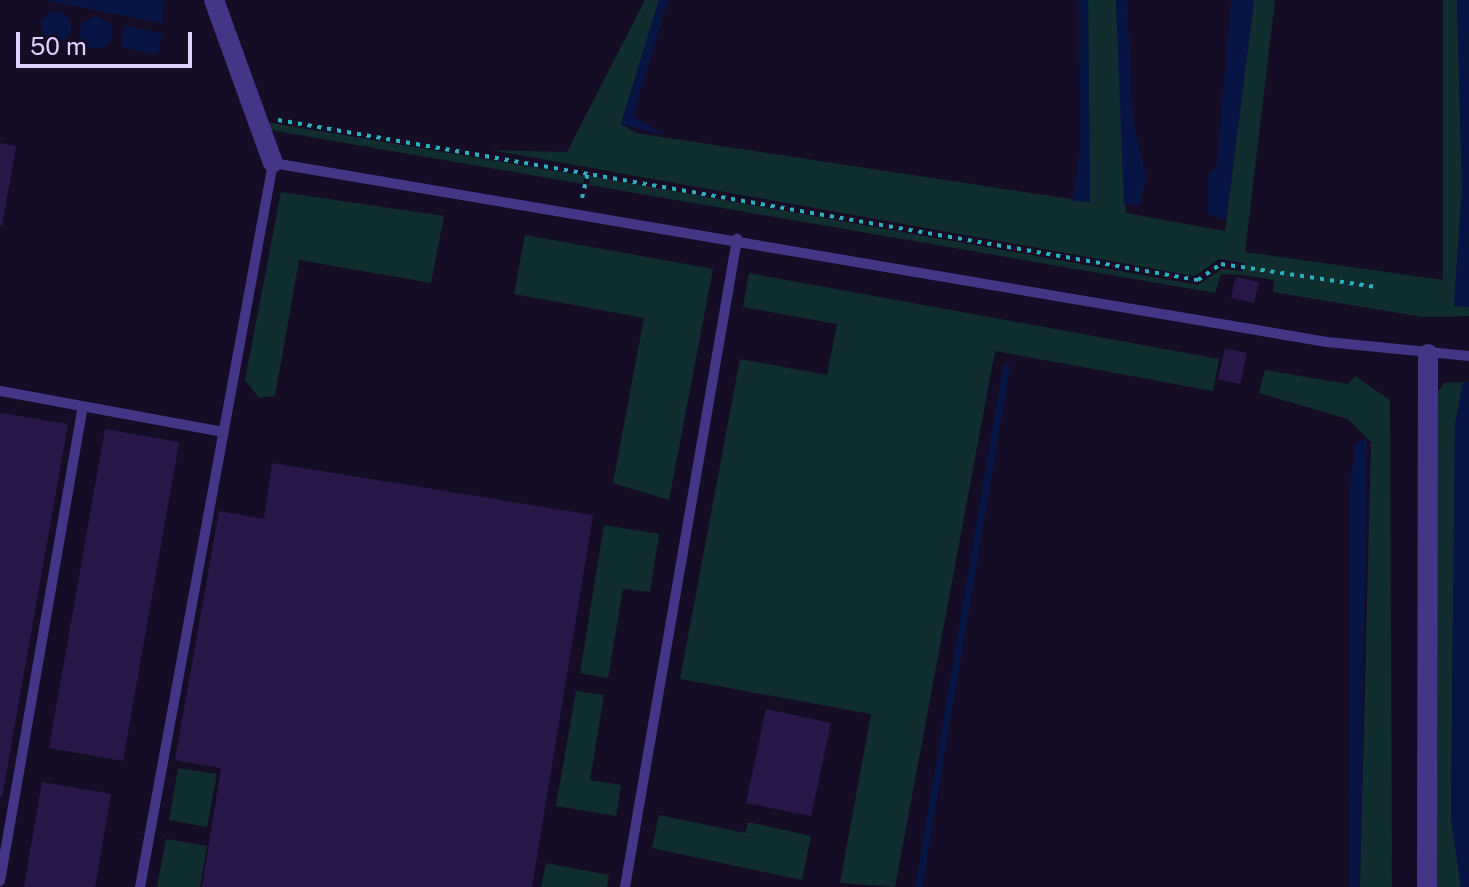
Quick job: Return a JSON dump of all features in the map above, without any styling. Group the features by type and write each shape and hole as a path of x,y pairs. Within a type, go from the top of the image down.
{"street":[{"path":"214,0 273,163"},
{"path":"1427,887 1428,354"}],"lane":[{"path":"140,887 273,163 1428,354 1469,356"},
{"path":"625,887 737,239"},
{"path":"0,391 223,432"},
{"path":"0,881 83,407"}],"path":[{"path":"256,116 588,171 1198,280 1221,264 1376,287"},
{"path":"578,212 588,171"}],"green space":[{"path":"645,0 659,0 621,124 636,133 1090,202 1088,0 1116,0 1126,213 1225,231 1254,0 1275,0 1245,252 1443,280 1443,0 1457,0 1462,189 1454,306 1469,307 1469,316 1423,317 1273,292 1274,280 1242,275 1221,274 1215,293 589,185 590,176 1198,285 1222,269 1243,271 1244,263 1219,259 1194,276 491,150 567,152"},
{"path":"266,122 585,176 583,184 270,130"},
{"path":"281,192 444,216 431,283 299,260 275,396 259,398 245,380"},
{"path":"525,235 713,269 669,500 613,483 644,318 514,294"},
{"path":"749,273 1219,359 1213,391 995,351 895,887 840,883 871,714 680,679 740,359 827,375 837,324 743,307"},
{"path":"1265,370 1348,384 1355,376 1390,400 1392,887 1360,887 1371,442 1348,419 1259,393"},
{"path":"1463,382 1455,425 1451,817 1461,887 1436,887 1435,396 1444,383"},
{"path":"604,525 659,534 650,592 623,589 608,678 580,673"},
{"path":"576,691 604,695 590,780 621,785 616,816 556,806"},
{"path":"178,768 217,774 207,827 169,820"},
{"path":"659,815 745,833 748,822 811,836 802,880 652,848"},
{"path":"166,839 207,846 200,887 157,887"},
{"path":"546,863 609,875 607,887 541,887"}],"shaded area":[{"path":"45,0 164,0 162,23"},
{"path":"659,0 668,0 633,116 664,135 621,124"},
{"path":"1079,0 1088,0 1090,202 1073,201 1080,150"},
{"path":"1116,0 1127,0 1133,122 1146,176 1140,205 1124,204"},
{"path":"1231,0 1254,0 1226,220 1208,214 1208,176 1217,166"},
{"path":"1457,0 1469,0 1469,307 1454,306 1462,189"},
{"path":"56,12 67,16 71,27 67,38 56,42 45,38 41,27 45,16"},
{"path":"96,17 107,22 112,33 107,44 96,49 85,44 80,33 85,22"},
{"path":"125,26 162,33 158,54 121,47"},
{"path":"1463,382 1469,382 1469,887 1461,887 1451,817 1455,425"},
{"path":"1367,438 1360,887 1349,887 1350,490 1355,444"}],"building":[{"path":"0,143 16,146 2,226 0,225"},
{"path":"1236,277 1259,282 1254,303 1231,298"},
{"path":"1225,348 1247,353 1240,384 1218,379"},
{"path":"0,413 68,424 2,797 0,797"},
{"path":"105,429 179,442 123,761 49,748"},
{"path":"272,463 593,515 532,887 202,887 221,768 175,760 219,511 264,519"},
{"path":"766,709 831,723 811,816 746,803"},
{"path":"42,782 111,794 95,887 24,887"}],"waterway":[{"path":"918,887 1006,367"}]}
